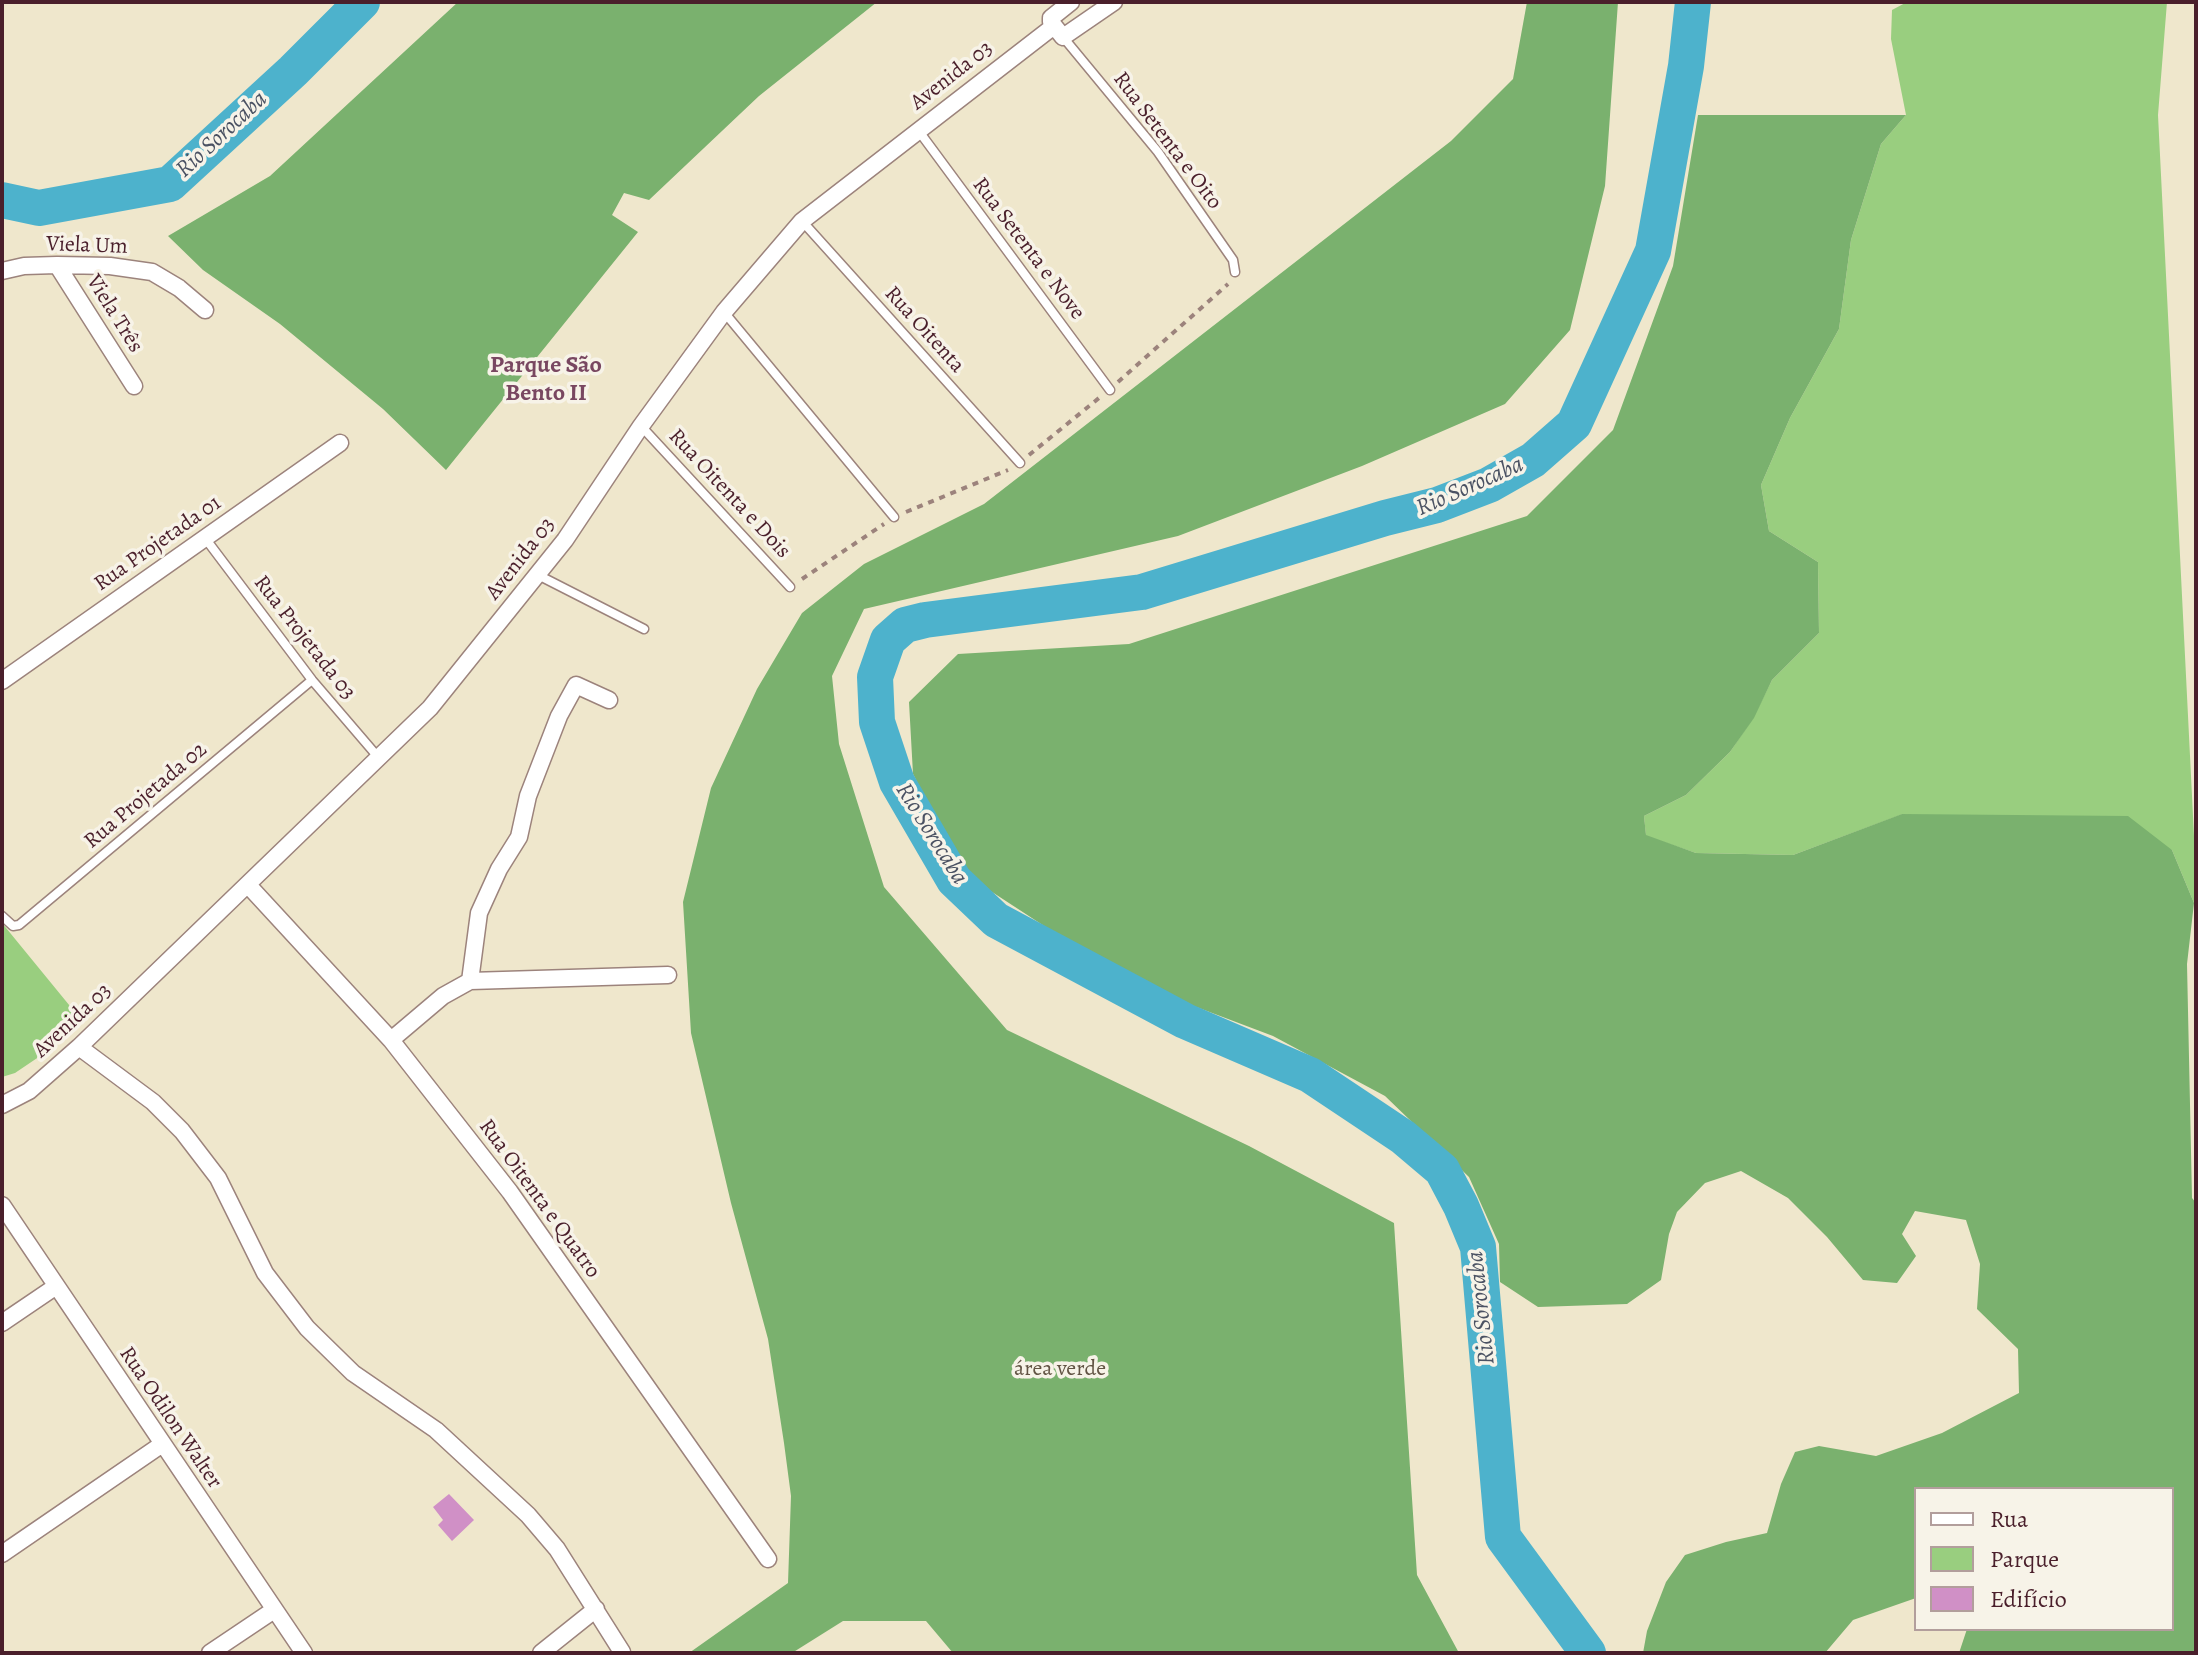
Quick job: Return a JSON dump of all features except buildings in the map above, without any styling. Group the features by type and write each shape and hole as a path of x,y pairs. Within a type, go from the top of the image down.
{"street":[{"path":"1071,2 1051,18 1058,31 1114,2"},
{"name":"Avenida 03","path":"2,1105 29,1091 79,1047 430,708 565,540 641,426 724,312 802,221 918,130 1058,31"},
{"name":"Viela Um","path":"2,271 24,266 57,265 110,266 152,272 179,288 205,310"},
{"name":"Viela Três","path":"57,265 134,386"},
{"name":"Rua Projetada 01","path":"2,681 340,443"},
{"path":"470,981 479,913 499,869 519,837 528,796 559,716 576,685 609,700"},
{"name":"Rua Oitenta e Quatro","path":"248,885 391,1040 510,1192 768,1559"},
{"path":"391,1040 443,996 470,981 668,975"},
{"path":"79,1047 153,1102 182,1131 218,1178 265,1273 307,1328 353,1373 436,1430 528,1515 557,1549 622,1652"},
{"name":"Rua Odilon Walter","path":"2,1205 304,1653"},
{"path":"2,1323 55,1287"},
{"path":"2,1554 161,1445"},
{"path":"541,1653 596,1609"},
{"path":"210,1653 274,1610"}],"lane":[{"name":"Rua Setenta e Oito","path":"1058,31 1158,152 1233,260 1235,272"},
{"name":"Rua Setenta e Nove","path":"918,130 1110,390"},
{"name":"Rua Oitenta","path":"802,221 1020,463"},
{"path":"724,312 894,517"},
{"name":"Rua Oitenta e Dois","path":"641,426 790,587"},
{"name":"Rua Projetada 03","path":"205,538 312,680 378,757"},
{"path":"538,575 644,629"},
{"name":"Rua Projetada 02","path":"2,916 13,926 19,925 312,680"}],"path":[{"path":"790,587 894,517 1014,468 1110,390 1231,282 1235,272"}],"green space":[{"path":"458,2 877,2 759,96 649,200 624,193 612,215 638,232 446,470 383,409 280,324 203,270 168,236 270,176"},
{"name":"área verde","path":"1527,2 1618,2 1605,186 1570,330 1505,404 1362,466 1178,536 864,609 832,676 839,744 884,887 1007,1030 1249,1146 1394,1223 1417,1575 1459,1653 953,1653 926,1621 843,1621 792,1653 689,1653 788,1583 791,1496 768,1339 731,1203 691,1033 683,902 711,788 757,689 802,613 864,564 984,504 1451,141 1513,79"},
{"path":"1907,2 2167,2 2158,115 2196,876 2194,903 2172,850 1903,814 1793,855 1696,853 1646,836 1644,816 1686,795 1730,752 1753,718 1772,680 1819,633 1818,562 1769,531 1761,485 1790,418 1839,329 1851,240 1881,144 1906,115 1891,39 1892,10"},
{"path":"1698,115 1906,115 1881,144 1851,240 1839,329 1790,418 1761,485 1769,531 1818,562 1819,633 1772,680 1754,718 1730,752 1686,795 1644,816 1646,835 1696,853 1793,855 1902,814 2128,816 2172,850 2194,903 2187,964 2192,1198 2196,1203 2196,1653 1959,1653 1966,1631 2174,1631 2174,1487 1914,1487 1914,1599 1853,1620 1825,1653 1643,1653 1647,1631 1666,1582 1685,1555 1767,1533 1781,1484 1795,1452 1819,1446 1876,1456 1942,1433 2019,1393 2018,1349 1977,1309 1980,1264 1966,1220 1915,1211 1902,1234 1916,1256 1897,1283 1863,1280 1827,1237 1788,1198 1741,1171 1705,1183 1677,1212 1669,1234 1661,1280 1627,1304 1538,1307 1500,1282 1499,1244 1469,1177 1385,1096 1273,1036 1191,1005 1084,952 966,875 913,774 909,702 958,654 1129,644 1527,516 1613,430 1673,266"},
{"path":"2,923 83,1022 52,1048 15,1073 2,1077"}],"waterway":[{"name":"Rio Sorocaba","path":"2,200 39,208 170,184 293,71 362,2"},
{"name":"Rio Sorocaba","path":"1588,1653 1503,1537 1478,1247 1442,1170 1403,1137 1310,1075 1185,1021 996,920 954,880 897,782 877,722 875,677 888,640 905,625 1142,592 1437,505 1489,485 1533,460 1574,424 1653,251 1686,66 1693,2"}],"district":[{"name":"Parque São Bento II","path":"546,380"}]}
